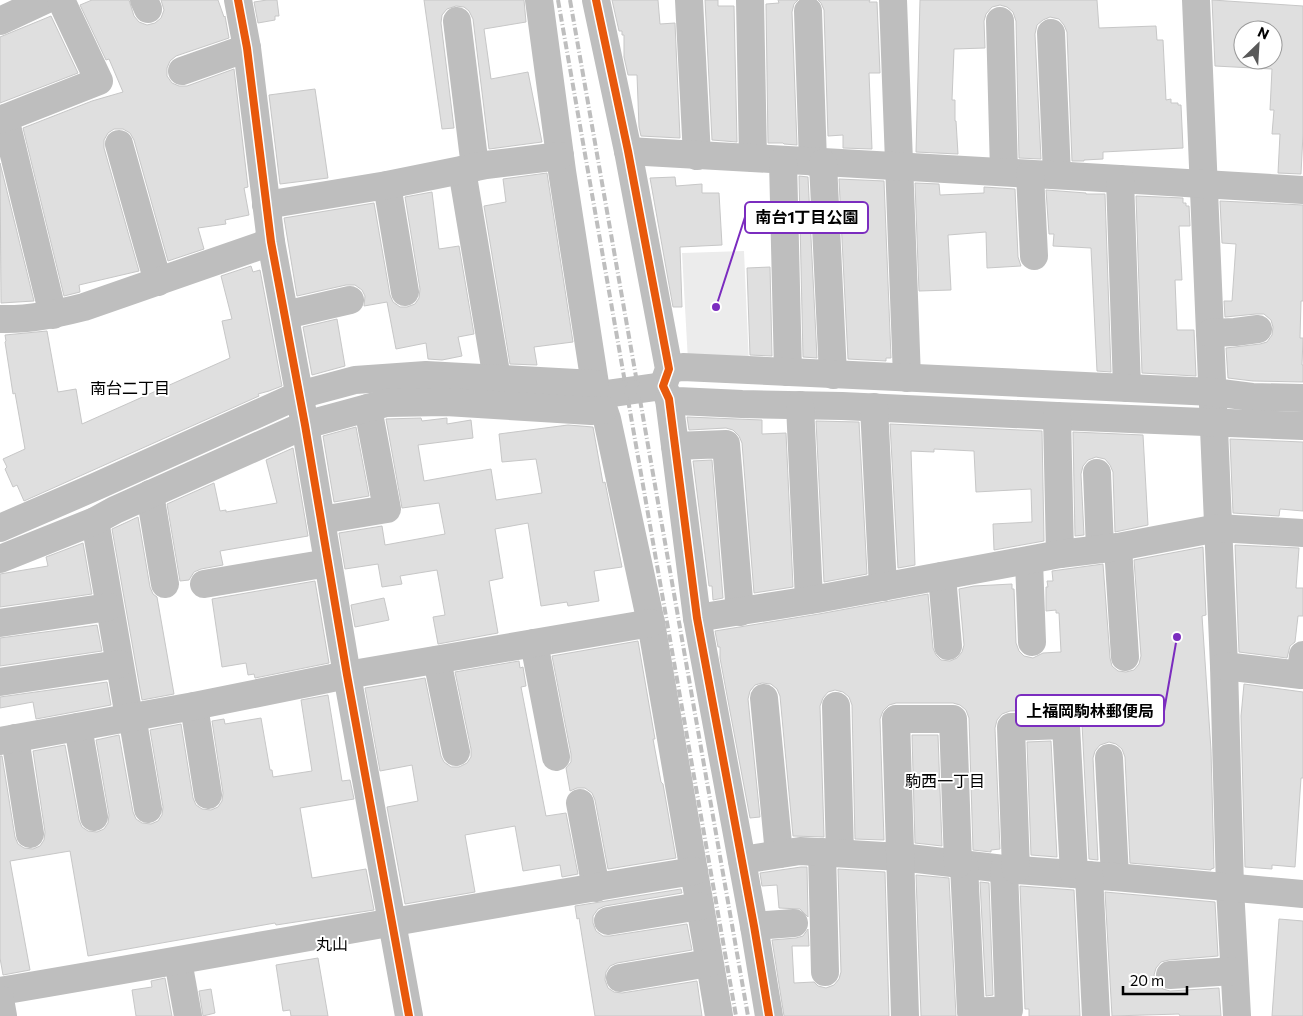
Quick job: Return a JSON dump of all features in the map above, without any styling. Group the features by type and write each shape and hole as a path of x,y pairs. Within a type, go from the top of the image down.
{"street":[{"path":"0,21 45,0"},
{"path":"53,315 2,119 99,81 60,0"},
{"path":"238,0 247,48 271,242 305,426 346,676 409,1016"},
{"path":"540,0 560,156 599,396 607,419 650,623 718,1016"},
{"path":"596,0 628,151 667,385 697,618 769,1016"},
{"path":"690,0 697,156"},
{"path":"750,0 753,158"},
{"path":"894,0 907,378"},
{"path":"1196,0 1224,666 1230,888 1237,1016"},
{"path":"808,11 833,375"},
{"path":"457,21 469,169 497,379"},
{"path":"1000,21 1017,173 1034,256"},
{"path":"1051,33 1058,175"},
{"path":"182,71 247,48"},
{"path":"119,144 158,282"},
{"path":"628,151 1303,190"},
{"path":"266,205 469,169 560,156"},
{"path":"783,161 788,372"},
{"path":"1120,179 1127,388"},
{"path":"387,185 405,292"},
{"path":"0,319 20,319 53,315 84,307 271,242"},
{"path":"285,315 350,300"},
{"path":"1210,332 1235,332 1258,329"},
{"path":"0,528 299,395 355,380 426,375 497,379 599,396 667,385 683,367 1213,392 1252,397 1303,398"},
{"path":"667,385 677,401 874,407 1303,426"},
{"path":"0,559 95,521 150,494 305,426 386,403 446,402 591,412 599,396"},
{"path":"800,405 810,600"},
{"path":"874,407 883,586"},
{"path":"321,520 386,509 368,408"},
{"path":"1057,416 1060,554"},
{"path":"675,446 726,444 740,612"},
{"path":"1097,473 1125,657"},
{"path":"150,494 165,584"},
{"path":"95,521 119,664 131,716 148,810"},
{"path":"697,618 1218,528 1303,533"},
{"path":"1029,561 1032,642"},
{"path":"204,584 328,563"},
{"path":"942,576 948,646"},
{"path":"0,623 109,607"},
{"path":"30,834 7,740 346,676 650,623"},
{"path":"534,643 556,757"},
{"path":"1224,666 1301,675 1303,655"},
{"path":"437,660 456,752"},
{"path":"0,682 119,664"},
{"path":"764,698 779,854"},
{"path":"194,706 208,795"},
{"path":"825,972 836,706"},
{"path":"905,1016 896,719 953,719 971,1012 1009,1010 1011,727 1066,724 1093,875 1096,1016"},
{"path":"78,727 94,817"},
{"path":"1093,875 1109,758"},
{"path":"580,803 596,888"},
{"path":"742,860 800,851 900,857 1010,870 1093,875 1230,888 1302,886"},
{"path":"0,991 694,871"},
{"path":"608,921 700,906"},
{"path":"754,926 794,924"},
{"path":"178,961 188,1016"},
{"path":"620,978 709,963"},
{"path":"1170,975 1234,971"},
{"path":"0,999 3,1016"}],"shaded area":[{"path":"744,251 749,364 688,361 682,253"}],"building":[{"path":"92,0 129,0 134,16 139,22 147,25 155,23 161,18 164,10 161,0 218,0 225,16 229,38 176,56 170,61 167,68 167,76 172,83 179,86 187,86 234,69 248,187 244,188 249,215 225,220 226,224 198,228 204,249 168,261 134,140 130,133 123,129 114,129 108,133 104,140 104,148 139,271 79,285 80,292 64,296 23,128 92,101 123,92 109,59 106,60 80,5"},
{"path":"277,0 279,16 275,16 275,20 258,23 254,2"},
{"path":"424,0 524,0 526,22 484,29 491,79 528,72 542,142 489,149 473,19 469,11 464,7 456,6 447,9 442,15 441,23 454,128 442,129"},
{"path":"612,0 658,0 660,24 675,23 680,138 641,136 637,75 628,75 624,57 624,35 622,35 622,31 619,31"},
{"path":"705,0 718,0 718,6 734,6 737,142 712,140"},
{"path":"778,0 798,0 794,4 792,12 797,145 768,143 766,4 779,3"},
{"path":"818,0 870,0 869,2 877,2 880,73 869,73 872,149 843,148 843,135 828,136 824,10"},
{"path":"920,0 1097,0 1099,28 1156,26 1157,40 1163,40 1166,100 1171,99 1171,103 1181,105 1183,148 1103,152 1103,159 1072,161 1067,32 1059,19 1050,17 1037,25 1035,34 1041,159 1019,158 1016,21 1013,12 1007,7 1000,5 992,7 986,14 984,21 985,48 954,49 952,100 955,100 958,154 916,152"},
{"path":"1212,0 1303,6 1303,134 1301,174 1278,173 1280,134 1272,134 1274,110 1270,110 1272,70 1283,70 1283,20 1233,20 1233,67 1215,66"},
{"path":"51,16 78,73 0,103 0,37"},
{"path":"315,89 328,178 280,184 269,95"},
{"path":"0,163 34,301 1,303"},
{"path":"547,173 573,342 534,347 537,365 510,364 484,206 506,202 503,179"},
{"path":"799,176 808,177 817,358 803,357"},
{"path":"675,177 676,186 702,184 702,193 719,193 722,245 680,247 682,307 673,307 650,178"},
{"path":"839,179 884,181 891,358 886,358 886,361 848,359"},
{"path":"915,183 939,184 940,195 984,193 984,187 1015,189 1018,257 1021,266 987,268 986,232 948,235 951,290 919,291"},
{"path":"1046,190 1105,194 1111,372 1097,371 1091,248 1053,246 1054,234 1049,234"},
{"path":"432,192 439,249 459,246 474,334 458,337 462,356 442,360 428,359 426,343 396,349 387,302 364,306 365,296 362,290 355,285 346,285 297,296 284,218 374,203 390,295 393,302 400,307 415,304 419,298 420,289 405,197"},
{"path":"1136,196 1183,198 1183,203 1189,206 1190,226 1179,226 1182,280 1175,280 1177,330 1194,330 1196,376 1142,373"},
{"path":"1220,201 1303,205 1303,301 1301,301 1300,338 1303,338 1303,382 1253,381 1228,378 1226,348 1267,342 1272,335 1273,327 1271,320 1264,314 1225,317 1224,301 1232,301 1236,244 1222,243"},
{"path":"251,266 253,272 260,270 282,386 258,394 259,396 24,501 17,485 13,487 3,459 25,449 15,393 13,394 5,335 47,331 58,392 76,389 82,424 230,358 222,321 232,319 221,276"},
{"path":"770,267 772,356 750,355 747,268"},
{"path":"337,319 345,366 312,375 303,327"},
{"path":"687,417 762,420 762,434 786,433 793,587 754,593 742,443 739,436 733,430 726,428 689,430"},
{"path":"421,418 422,421 447,418 447,424 471,420 473,438 418,445 424,481 491,469 496,500 542,493 536,459 502,462 499,434 568,425 593,427 603,483 605,482 622,567 594,571 599,601 568,606 567,602 541,606 528,523 495,529 503,578 489,581 498,633 438,644 433,617 445,615 437,570 400,576 402,584 382,587 378,564 345,569 339,533 382,526 385,545 445,534 439,503 402,508 386,419"},
{"path":"816,421 859,422 867,574 824,582"},
{"path":"890,424 1042,431 1044,541 994,550 993,524 1032,522 1031,489 976,492 974,451 934,449 934,452 911,451 915,565 898,568"},
{"path":"356,427 369,496 334,502 323,436"},
{"path":"1073,432 1143,435 1148,525 1115,532 1113,472 1105,459 1096,457 1088,460 1083,466 1081,474 1084,535 1075,536"},
{"path":"1230,439 1303,442 1303,511 1280,509 1279,516 1233,513"},
{"path":"293,448 308,536 220,551 223,565 201,569 194,572 189,580 180,581 167,504 214,483 220,511 226,510 226,512 277,503 266,460"},
{"path":"712,460 723,598 713,600 712,586 709,586 693,461"},
{"path":"138,517 150,587 153,594 157,597 174,694 142,700 112,529"},
{"path":"83,543 92,594 0,607 0,574 48,566 46,557"},
{"path":"1235,545 1299,548 1296,588 1303,588 1303,616 1298,616 1295,642 1290,646 1287,658 1239,652"},
{"path":"1203,547 1206,615 1202,616 1211,750 1214,868 1211,870 1130,863 1125,757 1122,749 1116,744 1109,742 1100,745 1095,751 1093,758 1098,860 1089,859 1082,724 1079,716 1074,711 1066,709 1010,711 1002,714 997,720 995,728 1000,849 991,850 991,852 973,850 969,718 966,710 960,705 953,703 896,703 889,705 883,711 880,719 884,840 855,839 852,705 849,697 843,692 835,690 828,692 820,706 824,837 793,836 780,696 777,689 771,684 762,683 755,685 750,691 748,699 760,817 750,818 720,658 720,647 718,647 715,631 928,594 933,648 941,660 950,661 957,658 962,652 964,645 959,589 974,586 1012,584 1012,589 1014,589 1016,643 1019,651 1024,656 1033,658 1043,653 1061,652 1059,613 1056,613 1056,610 1046,611 1046,587 1048,587 1047,581 1053,581 1052,571 1103,564 1110,658 1112,666 1118,671 1126,672 1134,670 1139,664 1141,656 1134,560"},
{"path":"315,581 329,663 255,678 254,674 248,675 246,663 222,667 212,599"},
{"path":"384,598 389,620 355,627 351,605"},
{"path":"97,625 102,651 0,666 0,638"},
{"path":"638,641 655,739 653,739 676,858 608,869 592,793 585,788 577,788 570,791 566,768 571,762 571,754 552,656"},
{"path":"519,661 520,668 523,667 526,686 521,687 546,816 566,813 578,874 562,877 560,865 523,871 515,826 465,835 475,892 405,904 387,807 418,801 412,765 380,771 365,688 425,678 441,756 444,762 451,767 459,767 467,763 471,757 471,749 455,672"},
{"path":"107,682 111,705 36,719 33,702 0,708 0,697"},
{"path":"1244,684 1303,692 1303,778 1301,778 1295,867 1272,865 1272,869 1245,867 1241,716"},
{"path":"328,695 342,781 350,780 354,799 300,808 312,878 366,869 374,910 276,925 275,923 88,956 70,851 10,861 30,970 3,975 0,958 0,756 2,756 15,837 18,844 24,848 33,849 40,846 44,840 45,832 33,751 65,745 79,820 82,827 88,831 97,832 104,829 108,823 109,815 96,740 119,735 133,812 136,819 142,823 151,824 158,821 162,815 163,807 150,730 181,724 193,798 196,805 202,809 211,810 218,807 222,801 223,793 212,721 224,719 225,724 261,718 270,770 272,770 273,777 312,771 301,700"},
{"path":"912,735 938,735 942,846 915,843"},
{"path":"1051,741 1057,857 1031,855 1027,742"},
{"path":"807,867 808,917 800,909 779,908 777,885 762,886 760,873"},
{"path":"838,869 885,872 889,1016 784,1016 772,940 803,936 808,929 809,946 792,946 794,983 814,982 818,986 826,988 834,985 839,979 841,972"},
{"path":"916,875 949,878 956,1016 921,1016"},
{"path":"980,882 989,883 993,995 986,996"},
{"path":"1020,886 1074,890 1080,1016 1029,1016 1029,1009 1025,1009"},
{"path":"681,889 682,893 605,906 598,909 593,916 593,923 596,931 603,936 687,924 692,950 617,963 610,966 606,972 605,980 608,988 614,992 622,993 697,981 702,1016 595,1016 579,918 577,919 575,906"},
{"path":"1105,892 1215,902 1218,956 1161,962 1156,968 1154,975 1157,984 1163,989 1170,991 1219,988 1221,1016 1180,1016 1179,1014 1112,1016"},
{"path":"1279,919 1303,921 1303,1016 1272,1016"},
{"path":"318,958 328,1016 291,1016 290,1010 283,1011 276,965"},
{"path":"165,978 172,1016 136,1016 132,990 152,987 151,981"},
{"path":"211,989 215,1013 203,1016 199,991"}],"railway":[{"path":"558,0 736,1016"},
{"path":"570,0 748,1016"}],"cycle path":[{"path":"238,0 247,48 271,242 409,1016"},
{"path":"596,0 628,151 669,369 663,386 669,399 697,618 769,1016"}],"place":[{"name":"南台1丁目公園","path":"716,307"},
{"name":"上福岡駒林郵便局","path":"1177,637"}],"district":[{"name":"南台二丁目","path":"130,388"},
{"name":"駒西一丁目","path":"945,781"},
{"name":"丸山","path":"332,944"}]}
